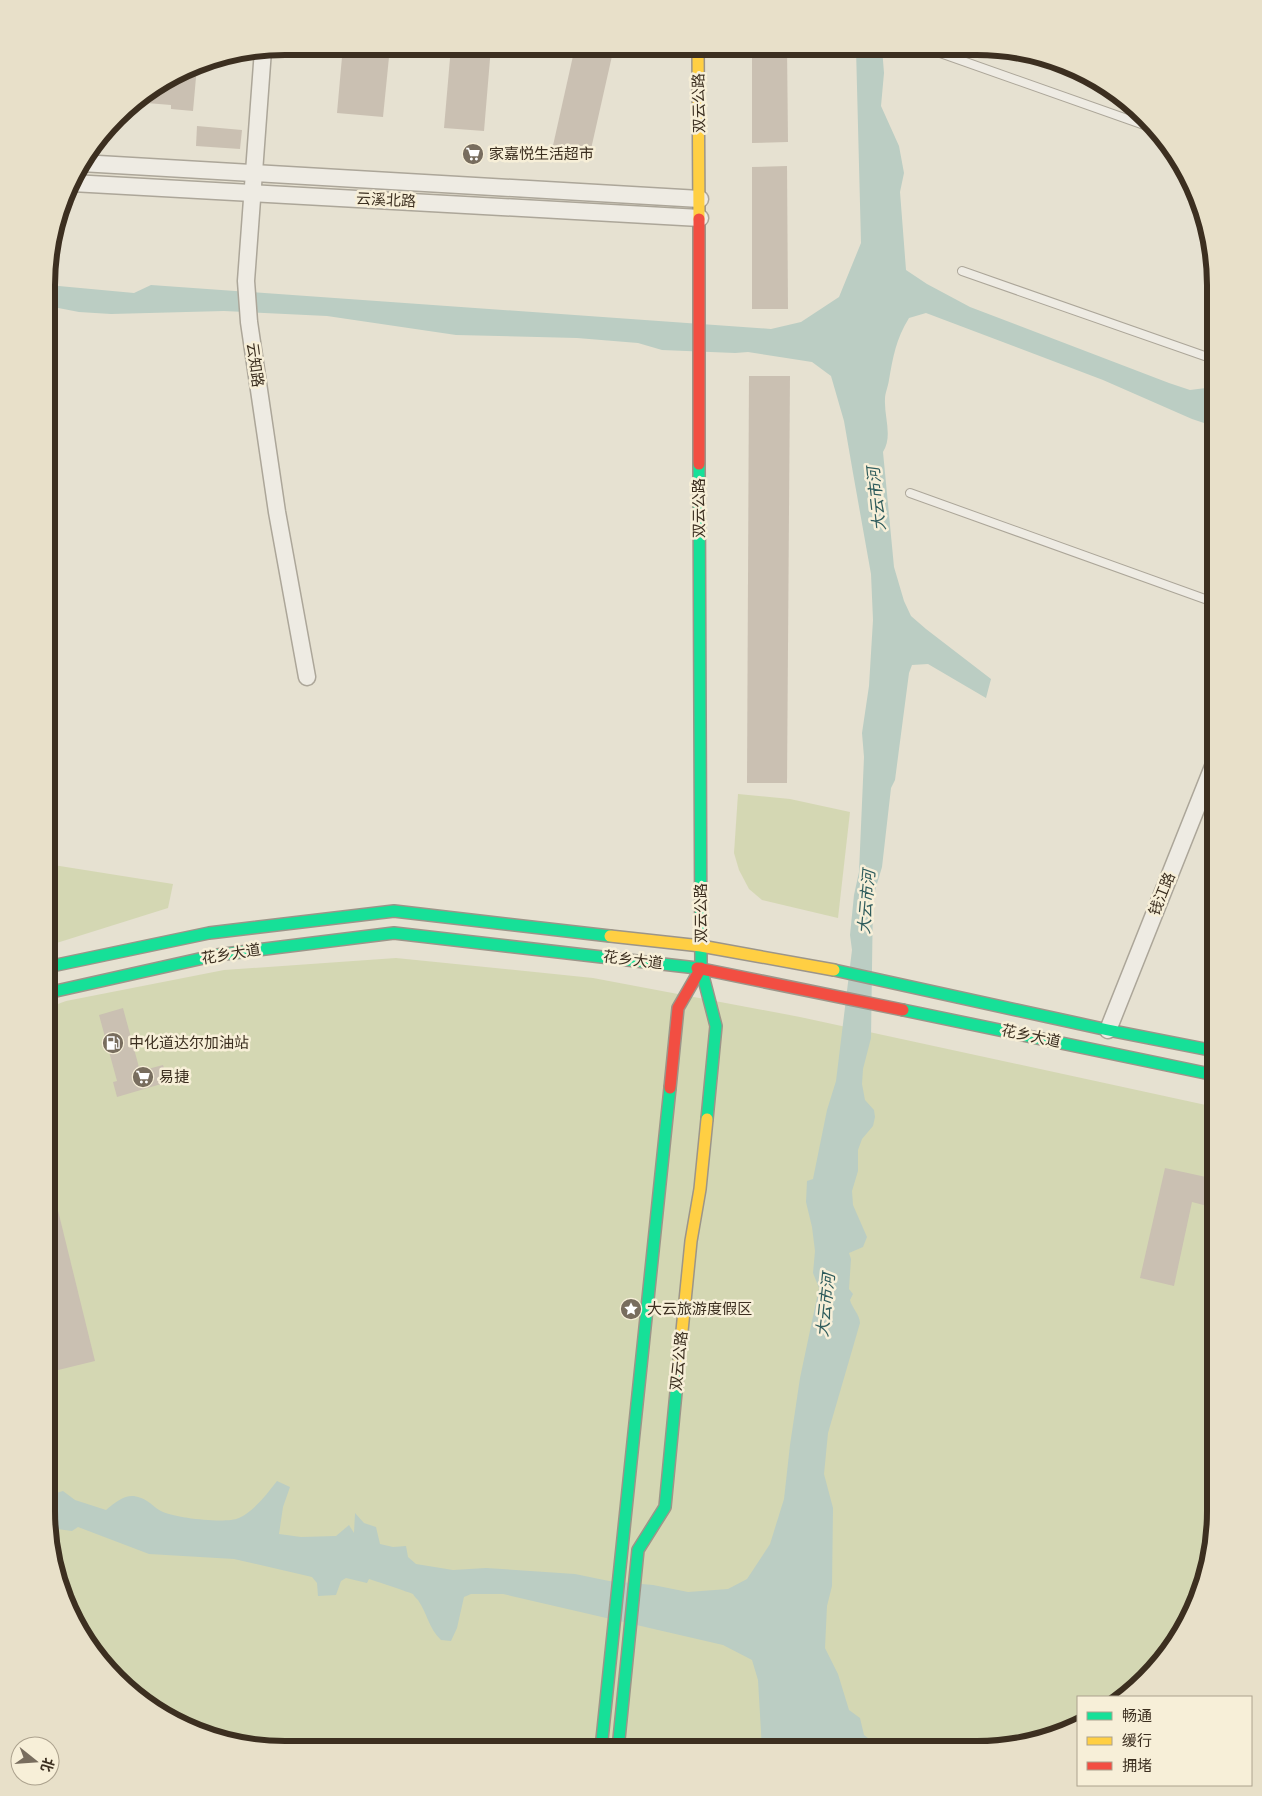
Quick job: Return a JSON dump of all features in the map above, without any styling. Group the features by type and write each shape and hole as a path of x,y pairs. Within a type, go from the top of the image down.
{"street":[{"name":"双云公路","path":"619,1741 638,1550 665,1506 691,1241 700,1189 716,1026 700,968 702,946 698,55"},
{"name":"云知路","path":"263,56 246,281 249,322 277,512 307,676"},
{"name":"云溪北路","path":"90,164 700,199"},
{"name":"云溪北路","path":"79,183 700,218"},
{"name":"钱江路","path":"1108,1030 1207,782"},
{"name":"花乡大道","path":"55,966 209,933 394,911 702,946 839,970 1108,1030 1207,1049"},
{"name":"花乡大道","path":"55,991 217,954 394,933 700,968 1207,1073"},
{"name":"双云公路","path":"602,1741 678,1008 700,968"}],"lane":[{"path":"946,55 1142,124"},
{"path":"962,271 1207,357"},
{"path":"910,492 1207,600"}],"green space":[{"path":"738,794 790,799 850,812 838,918 762,900 749,889 739,870 734,853"},
{"path":"55,865 173,884 168,908 55,943"},
{"name":"大云旅游度假区","path":"396,958 593,978 800,1017 1207,1105 1207,1526 1203,1556 1195,1585 1183,1613 1168,1639 1140,1674 1113,1696 1077,1696 1077,1718 1051,1729 1022,1737 992,1741 270,1741 240,1737 211,1729 183,1717 157,1702 122,1674 94,1639 79,1613 67,1585 59,1556 55,1526 55,1005 66,1001 224,970"}],"water":[{"name":"大云市河","path":"856,55 883,55 884,73 881,106 899,146 904,173 900,192 906,270 927,284 970,307 1169,383 1190,390 1207,388 1207,424 1103,380 926,313 909,318 898,341 894,356 885,397 888,433 883,452 894,567 904,601 911,616 991,679 986,698 928,664 912,665 909,673 895,780 891,788 882,867 873,897 871,1038 863,1069 862,1084 865,1100 874,1110 875,1117 873,1126 862,1139 858,1150 858,1171 852,1191 853,1205 867,1237 863,1247 849,1253 851,1259 849,1289 853,1294 850,1300 860,1323 828,1433 824,1474 833,1508 832,1586 827,1606 825,1648 838,1674 849,1710 860,1718 864,1735 872,1741 762,1741 758,1680 752,1660 723,1645 503,1594 471,1594 464,1597 457,1628 451,1641 441,1640 433,1630 413,1594 369,1579 367,1583 346,1578 341,1581 336,1595 318,1596 317,1583 312,1577 234,1559 149,1554 78,1527 72,1531 55,1529 55,1493 63,1491 75,1500 106,1510 122,1499 132,1496 143,1499 169,1514 201,1520 233,1520 250,1511 277,1481 290,1487 283,1507 279,1534 301,1537 336,1536 349,1525 354,1533 355,1513 364,1523 376,1527 380,1544 393,1547 406,1546 408,1557 416,1564 453,1570 486,1568 575,1574 609,1581 653,1585 688,1592 728,1589 747,1579 770,1544 784,1499 800,1378 819,1288 813,1273 815,1251 806,1202 807,1181 813,1179 827,1110 836,1081 852,950 850,935 854,895 859,872 864,757 862,733 869,686 873,620 871,574 844,421 831,376 812,362 748,352 662,350 638,343 577,338 456,335 327,316 224,311 111,314 79,312 55,307 55,286 134,293 151,285 771,329 801,322 839,297 861,243"}],"building":[{"path":"342,55 389,55 383,117 337,113"},
{"path":"450,55 490,55 484,131 444,128"},
{"path":"573,55 612,55 589,158 552,150"},
{"path":"752,55 787,55 788,142 752,143"},
{"path":"196,73 193,111 171,109 171,105 145,103 170,86"},
{"path":"197,126 242,130 240,149 196,146"},
{"path":"787,166 788,309 752,309 752,167"},
{"path":"749,376 790,376 787,783 747,783"},
{"path":"123,1008 140,1071 163,1065 168,1082 117,1097 113,1082 117,1081 99,1015"},
{"path":"1165,1168 1207,1177 1207,1206 1192,1202 1174,1286 1140,1278"},
{"path":"55,1198 95,1361 55,1371"}],"traffic: fast":[{"path":"699,464 701,968 716,1026 707,1119"},
{"path":"55,965 209,933 394,911 610,936"},
{"path":"55,991 217,955 394,933 697,968"},
{"path":"834,970 1108,1030 1207,1049"},
{"path":"903,1010 1207,1073"},
{"path":"602,1741 670,1088"},
{"path":"619,1741 638,1550 665,1507 679,1361"}],"traffic: slow":[{"path":"698,55 699,219"},
{"path":"610,936 701,946 834,970"},
{"path":"679,1361 691,1241 700,1189 707,1119"}],"traffic: jam":[{"path":"699,219 699,464"},
{"path":"697,968 903,1010"},
{"path":"670,1088 678,1008 701,968"}],"place":[{"name":"家嘉悦生活超市","path":"473,154"},
{"name":"中化道达尔加油站","path":"113,1043"},
{"name":"易捷","path":"143,1077"},
{"name":"大云旅游度假区","path":"631,1309"}]}
